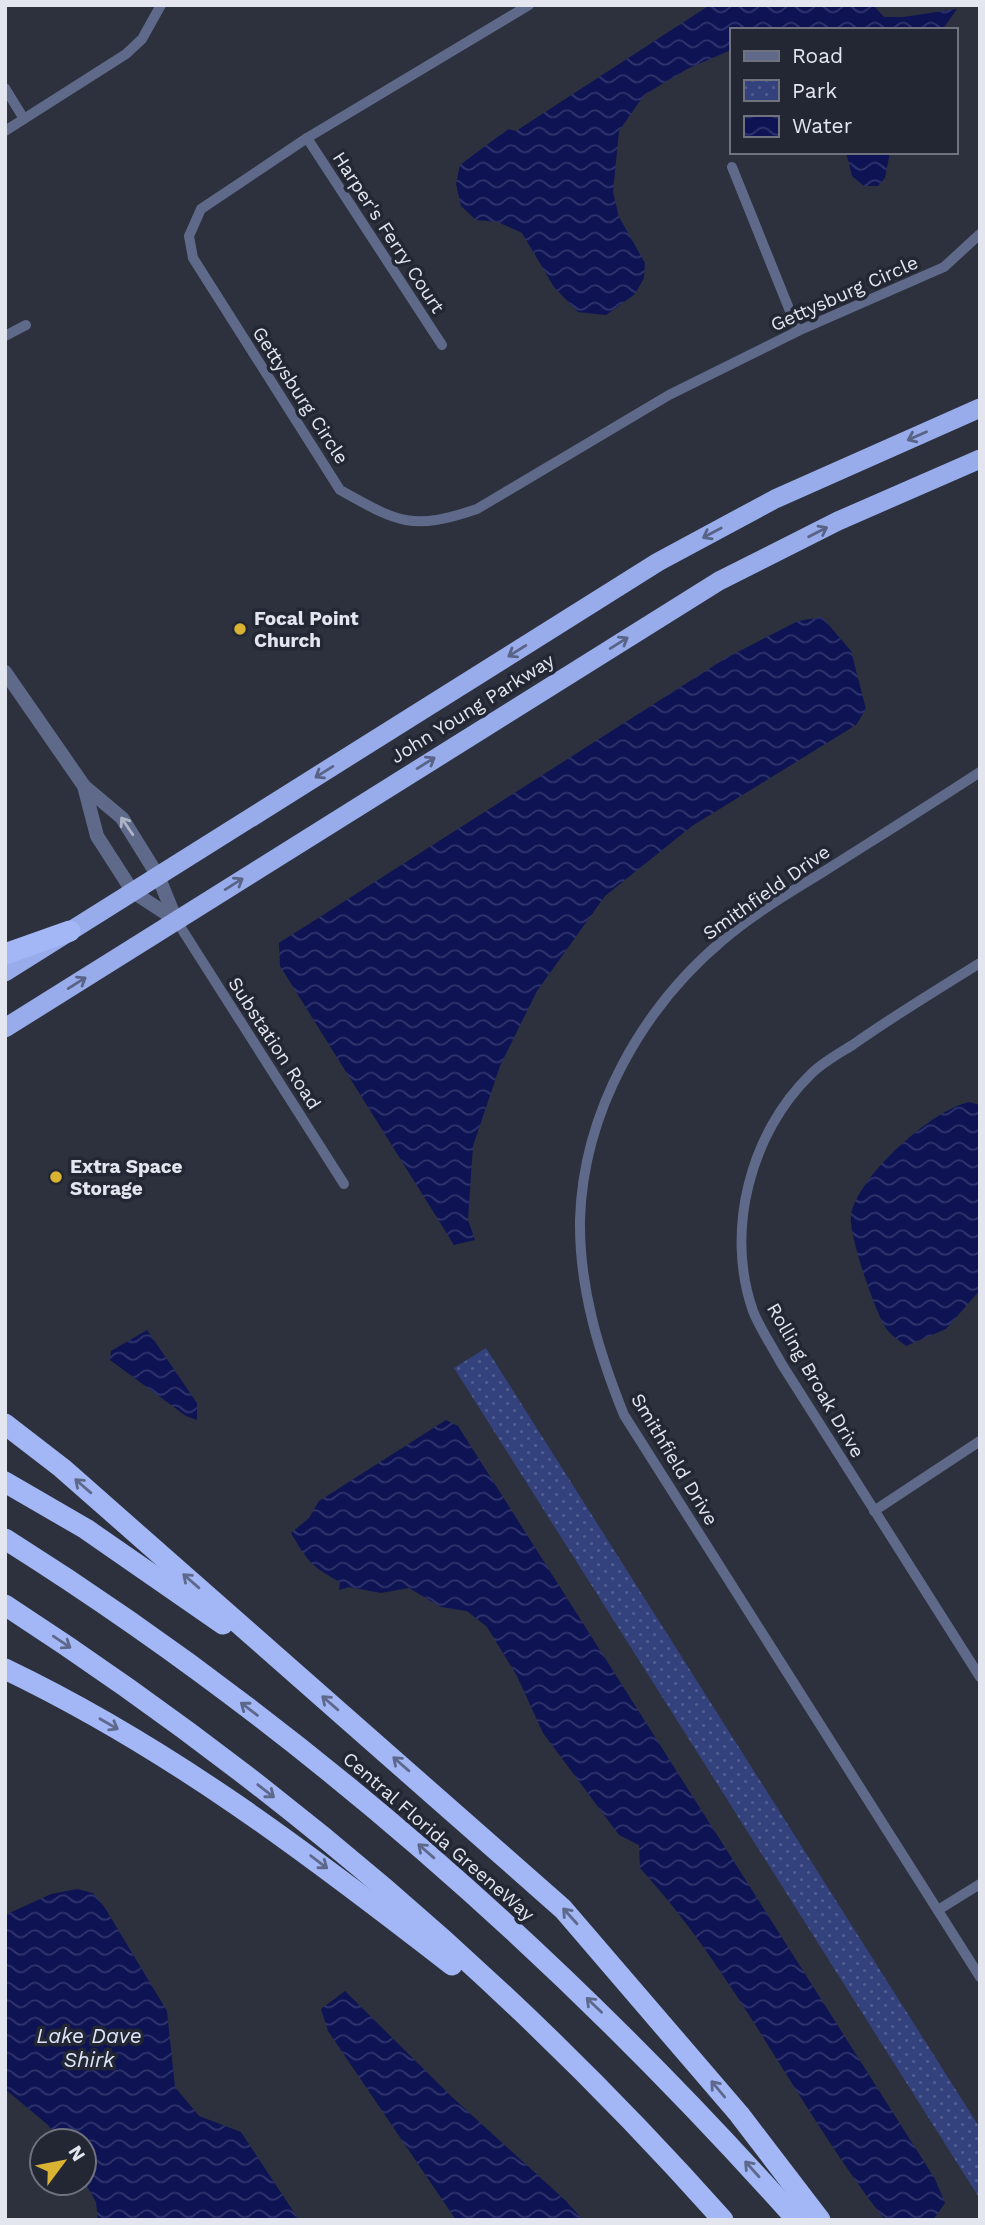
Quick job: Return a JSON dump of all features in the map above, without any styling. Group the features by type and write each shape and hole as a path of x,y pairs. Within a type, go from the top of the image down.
{"highway":[{"name":"John Young Parkway","path":"5,972 658,562 775,499 980,408"},
{"name":"John Young Parkway","path":"5,1028 719,581 838,521 980,459"},
{"path":"5,954 70,932"},
{"path":"5,1424 62,1468 563,1909 739,2114 820,2220"},
{"path":"5,1482 86,1529 297,1674"},
{"name":"Central Florida GreeneWay","path":"5,1539 159,1642 390,1820 502,1918 609,2020 712,2126 797,2220"},
{"path":"5,1605 183,1728 364,1870 518,2008 672,2163 723,2220"},
{"path":"5,1669 52,1692 172,1760 270,1825 456,1967 558,2056 672,2163"}],"street":[{"path":"5,131 127,54 142,39 161,5"},
{"name":"Gettysburg Circle","path":"529,5 307,138 201,209 188,236 193,258 340,490 377,510 412,523 444,520 477,509 646,407 797,331 944,267 980,234"},
{"path":"5,88 24,119"},
{"name":"Harper's Ferry Court","path":"307,138 442,345"},
{"path":"732,167 797,331"},
{"path":"5,336 26,325"},
{"path":"5,672 84,786 122,818 158,876 176,920"},
{"name":"Smithfield Drive","path":"980,772 775,902 723,939 679,981 636,1037 608,1096 589,1161 580,1220 586,1294 600,1356 624,1415 980,1977"},
{"path":"84,786 97,836 133,892 176,920"},
{"name":"Substation Road","path":"176,920 344,1184"},
{"name":"Rolling Broak Drive","path":"980,963 882,1024 812,1073 788,1101 770,1131 750,1178 741,1231 743,1270 754,1312 781,1363 980,1677"},
{"path":"874,1511 980,1441"},
{"path":"938,1910 980,1884"}],"green space":[{"path":"486,1348 980,2128 980,2199 454,1368"}],"water":[{"path":"710,5 873,5 884,17 957,9 943,28 730,28 730,50 687,69 644,95 619,131 613,192 619,217 645,263 644,278 635,294 606,315 578,312 554,287 522,233 498,222 476,220 461,206 456,184 460,165 508,129 516,131"},
{"path":"846,154 890,154 885,178 878,186 864,186 852,176"},
{"path":"822,617 851,651 866,709 856,725 692,826 605,896 537,991 500,1066 473,1146 468,1220 475,1240 454,1245 280,966 279,943 726,658 798,621"},
{"path":"969,1102 980,1105 980,1290 946,1329 906,1346 888,1331 875,1306 858,1254 851,1215 867,1182 899,1147 936,1118"},
{"path":"147,1330 197,1403 197,1420 186,1416 110,1360 111,1351"},
{"path":"446,1420 458,1426 935,2179 945,2203 933,2220 885,2220 823,2132 707,1952 640,1868 639,1845 619,1835 543,1733 517,1676 487,1627 467,1611 441,1607 409,1588 381,1593 349,1587 339,1590 340,1582 322,1572 306,1557 297,1543 291,1533 309,1518 319,1501"},
{"name":"Lake Dave Shirk","path":"77,1889 93,1893 105,1908 167,2011 175,2087 199,2116 241,2132 299,2220 98,2220 93,2197 98,2197 98,2127 50,2127 5,2089 5,1915 51,1894"},
{"path":"345,1991 452,2097 566,2201 583,2220 456,2220 328,2031 321,2009"}],"place":[{"name":"Focal Point Church","path":"240,629"},
{"name":"Extra Space Storage","path":"56,1177"}]}
